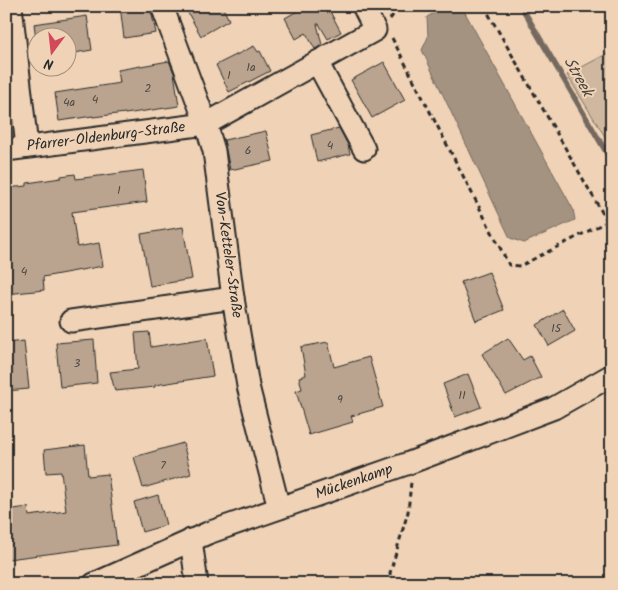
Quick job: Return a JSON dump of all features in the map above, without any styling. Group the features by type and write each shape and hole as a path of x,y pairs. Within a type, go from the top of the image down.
{"street":[{"path":"11,6 27,147"},
{"name":"Von-Ketteler-Straße","path":"162,6 206,124 214,151 233,298 248,386 279,508"},
{"path":"206,124 380,28 363,6"},
{"path":"317,62 364,149"},
{"name":"Pfarrer-Oldenburg-Straße","path":"6,150 206,124"},
{"path":"71,321 233,298"},
{"name":"Mückenkamp","path":"94,584 191,540 409,464 554,408 612,375"},
{"path":"191,540 197,584"}],"path":[{"path":"400,6 380,28 509,264 520,266 612,219"},
{"path":"484,6 607,221"},
{"path":"391,584 390,573 408,512 411,481 409,464"}],"shaded area":[{"path":"446,6 463,9 573,209 575,220 524,243 510,238 422,50 428,37 427,17"},
{"path":"612,51 612,148 567,75"}],"building":[{"path":"120,6 150,6 156,33 124,38"},
{"path":"184,6 222,6 229,20 201,36"},
{"path":"306,6 327,6 341,32 328,39 319,24 317,24 322,45 315,49 306,33 296,39 285,18"},
{"path":"87,16 92,50 78,52 78,28 35,28 34,24"},
{"path":"254,46 258,52 260,51 270,71 229,92 216,65"},
{"path":"169,61 174,73 179,106 59,121 55,93 120,83 118,70"},
{"path":"384,62 405,100 372,118 351,80"},
{"path":"339,128 348,145 350,154 317,162 311,135"},
{"path":"266,131 273,161 230,170 224,140"},
{"path":"143,170 147,202 72,212 77,247 99,243 103,266 43,277 44,290 6,294 6,188 27,186 27,183 75,174 76,179"},
{"path":"183,227 192,279 150,286 141,234"},
{"path":"489,272 504,310 476,321 461,282"},
{"path":"563,309 575,331 549,346 537,325"},
{"path":"149,332 151,347 207,338 213,376 155,385 155,387 115,391 110,372 138,369 135,333"},
{"path":"508,338 523,360 530,356 541,377 506,395 482,354"},
{"path":"94,340 97,383 60,387 56,343"},
{"path":"24,341 29,389 6,391 6,343"},
{"path":"328,342 334,367 369,357 383,407 351,416 353,422 309,435 296,391 302,389 299,377 306,375 301,347"},
{"path":"468,374 481,407 455,417 443,384"},
{"path":"183,443 191,474 143,488 134,457"},
{"path":"85,445 88,476 108,474 117,545 8,559 6,510 28,507 29,516 66,511 61,472 46,473 44,450"},
{"path":"158,495 166,525 142,532 134,502"}],"waterway":[{"name":"Streek","path":"521,6 612,162"}]}
